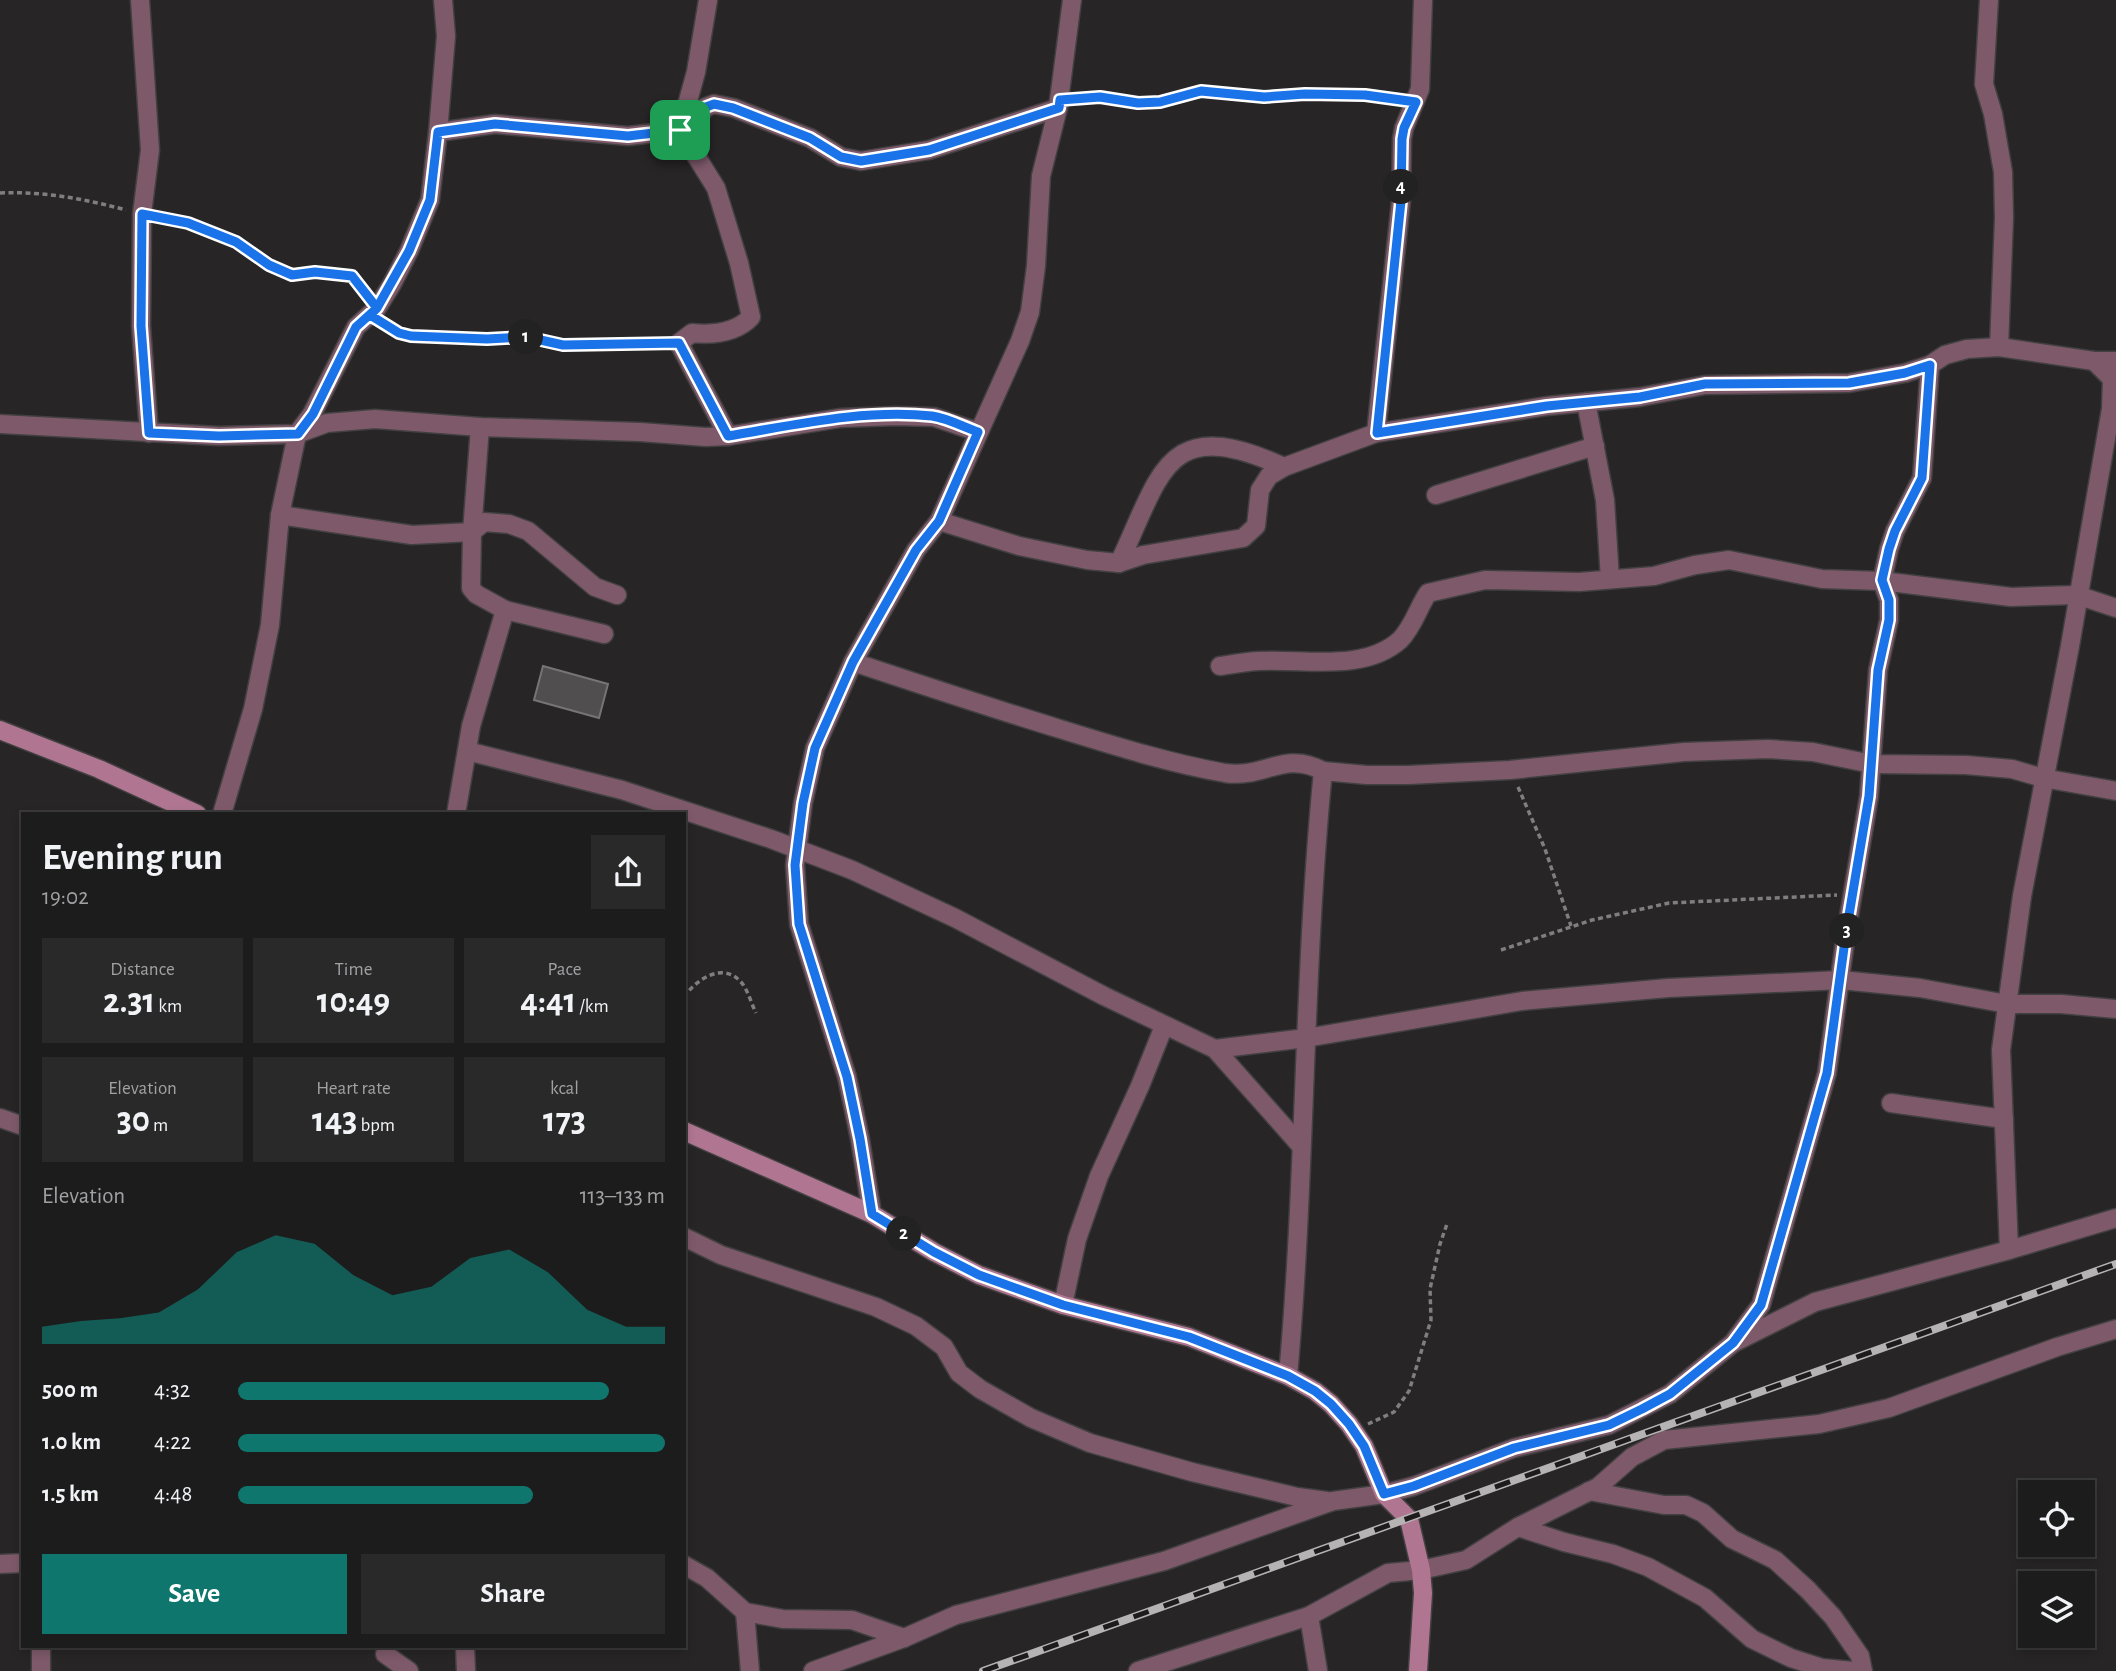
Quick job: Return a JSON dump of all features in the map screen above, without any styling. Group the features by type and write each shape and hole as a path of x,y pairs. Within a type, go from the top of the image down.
{"street":[{"path":"140,0 150,150 142,214 141,326 149,433"},
{"path":"223,812 247,735 268,637 280,515 298,434 313,414 356,327 374,312 409,251 430,200 446,36 443,0"},
{"path":"708,0 696,72 680,130 716,188 739,263 751,317 734,328 713,335 692,334 679,343 728,436"},
{"path":"872,1214 847,1077 799,924 795,893 803,803 815,748 853,662 916,550 939,521 1015,353 1030,312 1036,266 1041,176 1059,104 1072,0"},
{"path":"1377,433 1401,201 1402,139 1420,89 1423,0"},
{"path":"1989,0 1984,84 1993,114 2004,195 1999,347"},
{"path":"438,132 495,124 628,136 680,130 696,119 706,107 714,104 733,108 810,138 841,157 861,161 929,150 1059,104"},
{"path":"939,521 1019,545 1087,560 1119,563 1143,555 1243,538 1256,526 1260,490 1264,481 1284,467 1377,433 1547,406 1640,397 1705,384 1849,383 1905,373 1930,365 1945,355 1967,349 1999,347 2094,361 2116,361"},
{"path":"2009,1250 2001,1050 2022,896 2070,646 2111,409 2112,379 2094,361"},
{"path":"1733,1343 1761,1305 1827,1073 1860,859 1872,764 1878,670 1889,620 1889,600 1882,580 1895,531 1922,478 1930,365"},
{"path":"1586,402 1605,500 1610,579"},
{"path":"0,424 219,436 298,434 327,423 375,419 480,427 706,437 840,418 934,416 978,432"},
{"path":"480,427 472,532 471,588 476,594 505,610 604,634"},
{"path":"1119,563 1157,479 1174,459 1192,449 1208,445 1258,455 1284,467"},
{"path":"1436,495 1595,446"},
{"path":"280,515 412,535 472,532 484,522 509,524 528,531 594,587 617,595"},
{"path":"1220,666 1258,661 1343,660 1377,654 1401,638 1412,625 1428,593 1456,586 1485,580 1579,582 1654,576 1729,559 1822,579 1882,580 2011,597 2077,595 2116,608"},
{"path":"456,812 479,693 505,610"},
{"path":"853,662 1029,721 1163,759 1241,774 1291,762 1303,763 1323,771 1408,775 1510,769 1685,752 1755,749 1813,752 1872,764 1966,765 2012,769 2043,778 2116,791"},
{"path":"0,730 99,769 193,812"},
{"path":"467,751 622,790 672,810"},
{"path":"1288,1376 1299,1231 1313,869 1323,771"},
{"path":"686,814 797,848 955,918 1214,1049 1301,1146"},
{"path":"1214,1049 1306,1038 1534,999 1668,988 1841,980 1920,988 2007,1003 2116,1009"},
{"path":"1063,1305 1077,1239 1099,1176 1164,1026"},
{"path":"1891,1103 2004,1119"},
{"path":"0,1118 21,1125"},
{"path":"686,1132 872,1214 934,1252 979,1275 1063,1305 1189,1337 1288,1376 1315,1391 1331,1404 1354,1431 1364,1446 1384,1494 1409,1518 1421,1570 1423,1593 1418,1671"},
{"path":"686,1238 721,1255 876,1307 916,1326 944,1347 959,1373 979,1389 1031,1418 1090,1443 1142,1459 1265,1489 1319,1501 1333,1501 1384,1494 1414,1486 1514,1448 1609,1425 1670,1394 1733,1343 1815,1302 1856,1293 2116,1218"},
{"path":"1138,1671 1309,1616 1388,1573 1421,1570 1466,1560 1518,1527 1598,1487 1632,1457 1664,1440 1819,1424 1889,1408 2057,1347 2116,1329"},
{"path":"1590,1491 1664,1505 1686,1505 1703,1513 1732,1539 1775,1560 1833,1617 1860,1656 1863,1671"},
{"path":"813,1671 904,1638 956,1615 1164,1561 1333,1501"},
{"path":"1518,1527 1564,1542 1613,1553 1648,1567 1704,1598 1752,1639 1791,1658 1853,1671"},
{"path":"0,1564 21,1563"},
{"path":"686,1566 707,1578 745,1612 783,1619 852,1620 904,1638"},
{"path":"745,1612 750,1671"},
{"path":"1309,1616 1318,1671"},
{"path":"41,1648 41,1671"},
{"path":"465,1648 466,1671"},
{"path":"385,1654 409,1671"}],"path":[{"path":"1059,104 1100,97 1138,103 1160,102 1201,91 1264,97 1305,94 1365,95 1416,102"},
{"path":"0,193 26,192 59,196 188,223 236,242 269,265 292,275 315,272 352,276 374,312 399,333 411,336 487,339 527,337 563,345 679,343"},
{"path":"1510,769 1541,839 1571,926"},
{"path":"1501,950 1571,926 1679,902 1853,895"},
{"path":"686,995 706,976 725,973 741,982 756,1013"},
{"path":"1354,1431 1394,1412 1409,1391 1431,1320 1430,1289 1447,1224"}],"building":[{"path":"543,666 608,684 599,718 534,700"}],"railway":[{"path":"983,1671 2116,1264"}],"route":[{"path":"680,130 628,136 495,124 438,132 430,200 409,251 377,308 356,327 313,414 298,434 219,436 149,433 141,326 142,214 188,223 236,242 269,265 292,275 315,272 352,276 377,308 370,315 385,326 411,336 487,339 527,337 563,345 679,343 728,436 803,422 896,416 934,416 978,432 939,521 900,575 853,662 815,748 803,803 795,865 799,924 847,1077 872,1214 934,1252 979,1275 1063,1305 1189,1337 1288,1376 1315,1391 1349,1424 1364,1446 1384,1494 1414,1486 1514,1448 1609,1425 1670,1394 1703,1369 1733,1343 1761,1305 1827,1073 1846,933 1869,796 1878,670 1889,620 1889,600 1882,580 1895,531 1922,478 1930,365 1905,373 1849,383 1705,384 1640,397 1547,406 1377,433 1401,201 1402,139 1416,102 1365,95 1352,97 1305,94 1264,97 1201,91 1160,102 1138,103 1084,97 1060,100 1059,108 982,135 929,150 861,161 841,157 810,138 733,108 714,104 706,107 696,119 680,130"}]}
